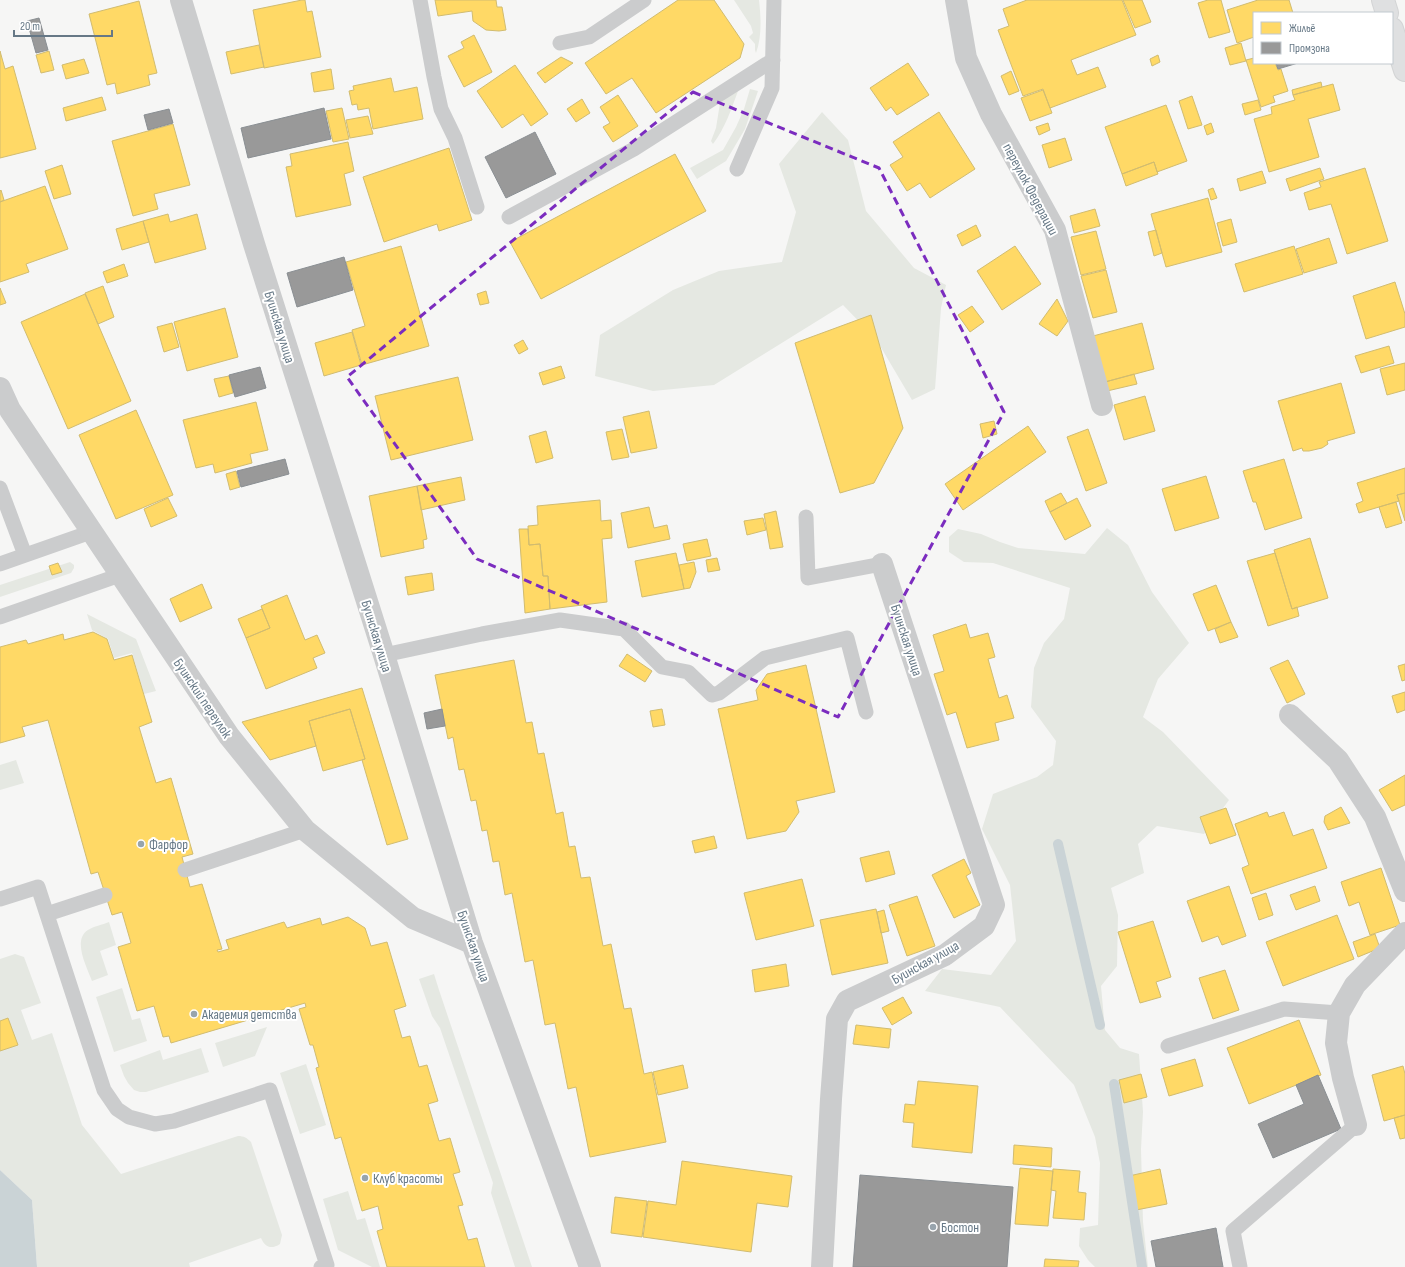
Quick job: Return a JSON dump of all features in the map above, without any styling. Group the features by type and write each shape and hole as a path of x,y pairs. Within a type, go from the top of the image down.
{"main road":[{"path":"1383,0 1387,12"},
{"path":"1393,32 1405,70"}],"street":[{"name":"Буинская улица","path":"181,0 254,244 384,656 472,943 590,1267"},
{"name":"переулок Федерации","path":"956,0 966,58 991,114 1055,230 1102,405"},
{"name":"Буинский переулок","path":"0,388 10,410 229,736 305,830 413,918 472,943"},
{"name":"Буинская улица","path":"822,1267 837,1019 847,1001 945,955 984,926 994,905 882,564"},
{"path":"1290,714 1338,760 1376,817 1405,891"},
{"path":"1356,1125 1343,1078 1336,1043 1339,1013 1355,985 1405,933"}],"lane":[{"path":"420,0 441,109 455,138 477,207"},
{"path":"560,44 589,37 644,0"},
{"path":"737,169 772,88 774,0"},
{"path":"509,217 634,149 772,60"},
{"path":"0,488 25,555"},
{"path":"806,517 808,578 882,564"},
{"path":"0,564 91,532"},
{"path":"0,617 120,575"},
{"path":"384,656 482,634 560,620 624,629 662,667 688,672 712,695 719,693 765,658 847,638 866,712"},
{"path":"185,870 305,830"},
{"path":"0,899 38,887 104,1090 117,1109 129,1117 155,1124 174,1121 270,1090 327,1265 321,1267"},
{"path":"47,914 105,895"},
{"path":"1168,1046 1284,1009 1339,1013"},
{"path":"1240,1267 1233,1231 1356,1125"}],"highlighted area":[{"path":"693,92 879,168 1004,412 838,717 477,559 347,377"}],"shaded area":[{"path":"734,0 759,0 760,27 756,53 755,44 749,37 753,33 751,26"},
{"path":"750,89 758,91 745,129 726,161 697,179 690,168 723,150 744,109"},
{"path":"738,91 724,125 713,144 711,141 716,128 720,103"},
{"path":"822,112 848,140 866,211 914,268 946,285 941,308 935,389 912,400 876,339 843,305 714,385 653,391 595,376 600,335 673,290 719,271 782,262 796,212 779,164"},
{"path":"1107,528 1128,545 1152,592 1189,643 1158,679 1143,717 1163,732 1229,800 1204,834 1157,826 1138,844 1144,873 1111,888 1118,915 1117,966 1101,986 1105,1030 1120,1048 1139,1054 1143,1112 1141,1149 1143,1222 1148,1267 1095,1267 1088,1260 1079,1246 1080,1228 1098,1225 1100,1163 1095,1137 1074,1085 1000,1007 925,991 942,969 991,975 1016,941 1010,885 982,829 993,794 1037,777 1053,765 1056,741 1031,707 1034,668 1044,643 1064,619 1070,588 993,563 964,562 949,552 949,537 958,529 981,534 1018,548 1085,554"},
{"path":"70,562 74,565 71,573 0,597 0,585"},
{"path":"87,614 136,639 156,691 144,694 132,653 114,658 108,639 92,630"},
{"path":"16,760 24,783 0,790 0,765"},
{"path":"109,922 116,945 100,951 108,975 92,981 82,954 81,940 83,934 88,930"},
{"path":"15,954 24,957 41,1003 21,1010 32,1040 52,1033 82,1125 121,1174 242,1136 251,1142 282,1235 280,1244 274,1247 269,1247 264,1244 261,1238 189,1263 190,1267 37,1267 32,1200 0,1170 0,959"},
{"path":"434,974 532,1267 515,1267 491,1193 493,1183 440,1028 432,1016 419,979"},
{"path":"122,988 132,1020 140,1018 147,1041 114,1052 96,997"},
{"path":"267,1027 255,1056 223,1067 215,1043"},
{"path":"201,1048 209,1072 146,1092 134,1090 124,1076 120,1065 160,1050 163,1060"},
{"path":"306,1064 326,1125 300,1134 280,1073"},
{"path":"0,1170 32,1200 37,1267 0,1267"},
{"path":"348,1191 357,1220 365,1218 380,1267 372,1267 338,1250 323,1199"}],"building: Жильё":[{"path":"305,0 307,12 312,11 321,57 264,68 253,10"},
{"path":"435,0 496,0 497,7 502,7 506,30 486,30 473,21 472,11 438,16"},
{"path":"678,0 714,0 744,44 740,58 656,113 632,78 606,94 585,63"},
{"path":"1027,0 1122,0 1136,35 1071,60 1077,75 1098,67 1106,87 1050,108 1043,89 1023,96 998,30 1009,26 1003,9"},
{"path":"1123,0 1142,0 1151,22 1135,28"},
{"path":"1208,0 1221,0 1230,32 1209,38 1198,3"},
{"path":"1258,0 1289,0 1293,12 1253,12 1253,37 1237,43 1227,10"},
{"path":"139,1 157,73 148,75 150,85 117,94 115,83 107,85 89,14"},
{"path":"474,35 492,72 464,87 448,56 464,48 461,42"},
{"path":"1241,43 1246,61 1230,65 1225,48"},
{"path":"259,45 264,67 231,74 226,52"},
{"path":"0,51 5,69 13,66 36,149 0,158"},
{"path":"49,51 54,70 41,73 36,55"},
{"path":"1158,55 1160,62 1152,66 1150,59"},
{"path":"561,57 573,63 545,83 537,73"},
{"path":"1253,58 1253,64 1275,64 1278,70 1281,69 1288,91 1273,96 1275,102 1261,107 1246,60"},
{"path":"84,59 89,73 66,79 62,65"},
{"path":"908,63 929,95 897,115 891,107 886,111 870,88"},
{"path":"515,65 548,114 531,126 523,114 502,128 477,91"},
{"path":"331,69 334,89 314,92 311,73"},
{"path":"1011,71 1019,91 1009,95 1001,76"},
{"path":"391,78 394,92 417,87 423,119 373,129 369,108 358,110 357,104 352,105 349,91 354,90 353,86"},
{"path":"1321,82 1322,87 1293,95 1292,90"},
{"path":"1333,84 1340,110 1308,119 1319,157 1269,172 1254,119 1272,114 1271,107 1295,100 1293,95"},
{"path":"1043,90 1052,113 1030,121 1021,98"},
{"path":"618,95 638,126 613,142 603,127 610,123 600,107"},
{"path":"1192,96 1202,125 1188,129 1179,101"},
{"path":"102,97 106,110 66,121 63,108"},
{"path":"582,99 590,113 576,122 567,109"},
{"path":"1258,100 1261,110 1245,115 1242,104"},
{"path":"1166,105 1187,161 1157,172 1154,162 1122,174 1105,127"},
{"path":"342,108 349,139 333,142 326,111"},
{"path":"939,112 975,169 930,198 920,183 907,191 890,165 903,157 893,142"},
{"path":"368,116 373,134 350,138 346,120"},
{"path":"1048,123 1050,130 1039,135 1036,127"},
{"path":"1211,123 1214,132 1207,135 1204,126"},
{"path":"173,124 190,185 154,194 158,209 133,216 112,141"},
{"path":"1065,138 1072,160 1049,168 1042,145"},
{"path":"348,142 354,171 344,174 351,205 296,217 286,167 292,166 290,154"},
{"path":"449,148 472,220 439,231 437,224 384,242 363,177"},
{"path":"675,154 706,211 541,299 510,242"},
{"path":"1154,162 1158,174 1126,186 1122,174"},
{"path":"62,165 71,194 54,199 45,171"},
{"path":"1320,168 1324,179 1290,191 1286,179"},
{"path":"1365,168 1388,241 1347,254 1331,204 1309,210 1304,193 1321,187 1319,182"},
{"path":"1262,171 1266,183 1240,191 1237,179"},
{"path":"45,186 68,249 26,264 29,272 0,282 0,202"},
{"path":"1213,188 1217,198 1211,200 1208,190"},
{"path":"1,190 4,200 0,202 0,191"},
{"path":"1208,198 1222,252 1166,267 1151,214"},
{"path":"1095,209 1100,226 1074,233 1070,216"},
{"path":"168,214 170,222 197,214 206,249 155,263 143,221"},
{"path":"1231,219 1237,242 1223,246 1217,223"},
{"path":"143,221 149,242 122,250 116,229"},
{"path":"976,225 981,236 962,246 957,235"},
{"path":"1156,230 1162,253 1154,256 1148,232"},
{"path":"1096,231 1106,269 1081,275 1071,237"},
{"path":"1329,238 1337,263 1304,273 1296,249"},
{"path":"401,246 429,346 362,365 352,330 365,326 346,262"},
{"path":"1015,246 1041,284 1002,310 977,271"},
{"path":"1294,246 1303,274 1244,292 1235,264"},
{"path":"124,264 128,276 107,283 103,272"},
{"path":"1106,270 1117,312 1093,318 1081,276"},
{"path":"1395,282 1405,314 1405,327 1366,339 1353,296"},
{"path":"103,286 114,317 98,324 85,293"},
{"path":"0,288 6,303 0,305"},
{"path":"486,291 489,303 480,305 477,294"},
{"path":"85,294 131,401 68,429 21,322"},
{"path":"1057,299 1068,321 1057,336 1039,324"},
{"path":"972,306 984,322 970,332 958,315"},
{"path":"225,308 238,357 187,371 174,322"},
{"path":"871,315 903,428 874,483 840,493 795,343"},
{"path":"172,323 179,347 164,352 157,327"},
{"path":"1142,323 1154,369 1105,382 1093,336"},
{"path":"352,332 361,365 324,376 315,343"},
{"path":"523,340 528,349 519,354 514,345"},
{"path":"1389,346 1394,363 1361,373 1355,356"},
{"path":"1405,363 1405,390 1387,395 1380,369"},
{"path":"561,366 565,378 543,385 539,373"},
{"path":"1134,374 1137,384 1107,391 1105,382"},
{"path":"229,376 233,393 219,397 214,379"},
{"path":"458,377 473,440 391,460 375,396"},
{"path":"1341,383 1355,433 1327,441 1328,444 1322,448 1303,451 1302,448 1293,451 1278,401"},
{"path":"1145,396 1155,431 1124,440 1114,405"},
{"path":"256,402 268,450 250,454 252,463 215,473 213,464 196,468 183,420"},
{"path":"136,410 173,495 116,519 79,435"},
{"path":"649,411 657,448 631,453 623,417"},
{"path":"994,421 997,434 983,438 980,424"},
{"path":"1028,426 1046,452 963,510 945,484"},
{"path":"622,429 629,457 612,460 606,432"},
{"path":"1088,429 1107,483 1086,491 1067,437"},
{"path":"546,431 553,458 536,463 529,436"},
{"path":"1284,459 1302,518 1265,530 1256,502 1253,502 1243,471"},
{"path":"1405,468 1405,493 1397,495 1399,501 1359,513 1356,504 1363,501 1357,483"},
{"path":"236,471 240,487 230,490 226,474"},
{"path":"1206,476 1219,518 1175,531 1162,489"},
{"path":"461,477 465,500 421,510 417,486"},
{"path":"417,486 427,539 423,540 424,548 381,557 369,496"},
{"path":"1061,493 1067,503 1050,512 1045,501"},
{"path":"1405,493 1405,521 1397,495"},
{"path":"168,498 177,516 151,527 144,509"},
{"path":"1077,498 1091,526 1065,540 1050,512"},
{"path":"600,500 601,521 611,520 612,538 602,539 607,602 550,609 548,576 543,576 540,544 529,545 528,526 538,525 537,506"},
{"path":"1396,502 1402,523 1386,528 1379,507"},
{"path":"649,507 654,528 667,525 670,539 628,548 621,513"},
{"path":"776,511 783,547 770,549 764,514"},
{"path":"763,518 766,530 747,535 744,521"},
{"path":"519,529 528,529 529,545 540,544 543,576 548,576 550,609 525,613"},
{"path":"1310,538 1328,598 1292,609 1274,550"},
{"path":"707,539 711,556 687,561 683,544"},
{"path":"676,553 684,589 642,597 635,561"},
{"path":"1275,553 1292,609 1297,607 1299,616 1268,626 1247,561"},
{"path":"717,558 720,570 708,572 706,560"},
{"path":"694,562 696,572 690,588 684,589 679,565"},
{"path":"58,563 62,572 52,575 49,566"},
{"path":"432,573 434,590 408,595 405,577"},
{"path":"202,584 212,608 180,622 170,599"},
{"path":"1216,585 1231,622 1208,631 1193,594"},
{"path":"287,595 305,640 317,635 325,653 313,658 317,668 266,689 246,638 270,628 261,606"},
{"path":"262,609 270,628 246,638 238,619"},
{"path":"1231,622 1238,637 1220,643 1215,629"},
{"path":"966,624 970,638 988,633 995,657 988,659 999,698 1007,695 1014,718 995,723 999,740 967,748 956,712 947,715 934,674 944,671 933,635"},
{"path":"93,632 107,639 114,660 132,655 152,722 139,727 156,783 171,778 193,854 182,857 190,887 202,884 222,949 217,950 218,952 229,949 226,940 284,922 287,928 320,918 322,925 348,917 365,928 371,946 387,942 406,1006 394,1010 402,1038 410,1036 419,1067 427,1065 438,1101 428,1104 439,1141 450,1138 460,1172 453,1174 463,1205 458,1206 468,1240 477,1238 485,1267 387,1267 377,1231 383,1229 378,1206 362,1211 341,1137 335,1139 316,1068 319,1067 313,1045 310,1045 299,1009 306,1007 305,1003 171,1043 169,1036 163,1037 154,1006 137,1011 118,947 131,943 122,912 112,915 98,872 91,874 48,720 22,727 25,736 0,743 0,647 26,640 28,644 63,634 64,640"},
{"path":"627,654 652,671 645,682 619,666"},
{"path":"514,660 526,723 532,722 538,754 544,753 556,814 563,812 569,847 575,846 581,878 590,877 603,946 611,944 624,1009 631,1008 644,1074 652,1072 666,1142 590,1157 576,1087 568,1089 555,1023 545,1025 533,960 525,962 512,893 505,895 499,861 493,862 487,830 482,831 476,800 471,801 464,769 459,770 453,737 448,739 435,675"},
{"path":"1288,660 1305,694 1287,703 1270,668"},
{"path":"1405,664 1405,680 1402,681 1398,666"},
{"path":"806,665 835,792 796,801 799,812 786,831 747,839 718,709 758,700 756,690 767,674"},
{"path":"362,688 408,839 387,845 362,760 365,759 350,709 309,721 316,746 270,760 242,722"},
{"path":"1405,692 1405,710 1397,713 1392,696"},
{"path":"350,709 365,759 323,771 309,721"},
{"path":"662,709 665,725 653,727 650,711"},
{"path":"1405,775 1405,805 1392,811 1379,790"},
{"path":"1341,807 1350,823 1328,830 1324,822 1325,816"},
{"path":"1226,808 1236,835 1210,844 1200,817"},
{"path":"1267,812 1269,817 1284,812 1293,836 1313,829 1327,868 1251,894 1242,868 1249,865 1235,824"},
{"path":"714,836 717,848 695,853 692,841"},
{"path":"889,851 895,874 866,882 860,858"},
{"path":"964,859 971,873 966,876 980,905 954,918 932,875"},
{"path":"1381,868 1400,925 1370,935 1359,902 1349,906 1341,882"},
{"path":"802,879 814,926 756,940 744,893"},
{"path":"1229,886 1246,936 1222,945 1218,936 1202,942 1187,901"},
{"path":"1315,886 1320,901 1296,910 1290,895"},
{"path":"1266,893 1273,915 1259,920 1252,898"},
{"path":"917,896 935,946 907,956 889,905"},
{"path":"876,909 888,963 832,975 820,920"},
{"path":"884,910 889,931 881,933 877,912"},
{"path":"1337,915 1354,959 1283,986 1266,942"},
{"path":"1153,921 1171,977 1156,982 1161,997 1140,1003 1118,932"},
{"path":"1375,934 1380,948 1358,957 1353,942"},
{"path":"786,964 789,986 755,992 752,970"},
{"path":"1225,970 1239,1010 1213,1019 1199,978"},
{"path":"903,997 912,1013 892,1025 882,1008"},
{"path":"8,1018 18,1045 0,1051 0,1021"},
{"path":"1299,1020 1321,1075 1249,1104 1227,1048"},
{"path":"856,1025 891,1029 889,1048 853,1044"},
{"path":"1195,1059 1203,1086 1169,1096 1161,1069"},
{"path":"683,1065 688,1088 658,1095 653,1072"},
{"path":"1403,1066 1405,1074 1405,1115 1384,1121 1372,1075"},
{"path":"1141,1074 1147,1097 1124,1103 1119,1080"},
{"path":"918,1081 978,1086 972,1153 912,1147 914,1123 903,1122 905,1104 915,1105"},
{"path":"1405,1115 1405,1138 1400,1139 1394,1118"},
{"path":"1014,1145 1052,1148 1051,1167 1013,1164"},
{"path":"682,1161 792,1176 788,1207 757,1203 751,1252 643,1237 648,1201 676,1205"},
{"path":"1020,1168 1053,1171 1048,1226 1015,1224"},
{"path":"1053,1169 1080,1171 1078,1192 1086,1193 1084,1220 1053,1218 1056,1191 1051,1190"},
{"path":"1160,1169 1167,1204 1136,1210 1129,1176"},
{"path":"615,1197 647,1201 642,1237 611,1233"},
{"path":"1045,1259 1079,1261 1078,1267 1044,1267"}],"building: Промзона":[{"path":"39,18 48,50 36,53 27,21"},
{"path":"1276,64 1295,64 1278,69"},
{"path":"324,108 331,139 248,158 241,128"},
{"path":"169,109 173,123 148,130 144,115"},
{"path":"535,132 556,174 506,198 485,157"},
{"path":"344,257 353,290 297,307 287,273"},
{"path":"260,367 266,388 235,397 229,375"},
{"path":"285,459 289,474 241,487 237,471"},
{"path":"442,709 445,726 427,729 424,713"},
{"path":"1318,1075 1341,1129 1273,1158 1258,1124 1304,1104 1296,1085"},
{"name":"Бостон","path":"860,1175 1013,1187 1007,1267 853,1267"},
{"path":"1216,1228 1223,1267 1156,1267 1151,1241"}],"waterway":[{"path":"1058,844 1100,1025"},
{"path":"1114,1084 1142,1267"}],"place":[{"name":"Фарфор","path":"141,844"},
{"name":"Академия детства","path":"194,1014"},
{"name":"Клуб красоты","path":"365,1178"},
{"name":"Бостон","path":"933,1227"}]}
